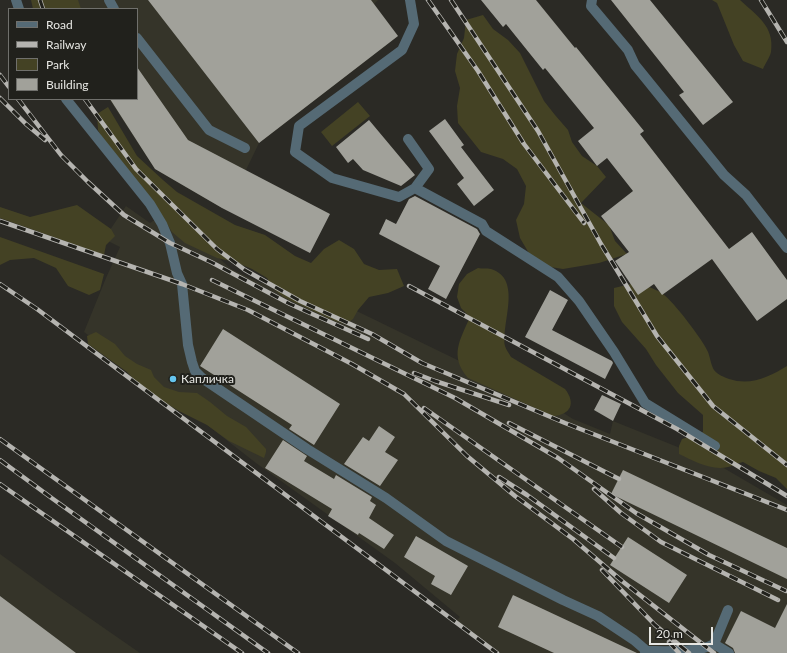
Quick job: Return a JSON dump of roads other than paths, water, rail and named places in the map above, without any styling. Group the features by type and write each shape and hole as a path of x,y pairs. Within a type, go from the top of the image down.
{"lane":[{"path":"408,139 429,169 415,188 399,197 332,178 295,152 299,126 402,50 414,24 410,0"},
{"path":"592,0 591,6 628,50 635,65 724,175 746,195 787,248"},
{"path":"138,39 209,130 245,148"},
{"path":"67,100 150,204 162,224 170,243 177,272 182,284 188,345 192,362 195,371 202,378 307,449 386,498 446,541 598,616 634,640 647,652 708,648 714,644 728,610"},
{"path":"415,188 482,224 486,231 558,276 579,301 614,352 645,403 715,446"},
{"path":"714,644 729,653"}],"railway":[{"path":"40,0 43,8"},
{"path":"428,0 478,71 524,144 584,223"},
{"path":"451,0 538,131 601,244 657,336 713,406 787,465"},
{"path":"761,0 787,42"},
{"path":"0,75 8,86"},
{"path":"0,98 26,124 45,140"},
{"path":"19,100 61,155 124,215 170,243 211,262 290,304 368,339"},
{"path":"86,100 136,169 217,249 245,270 300,301 372,334 422,363 565,423 787,510"},
{"path":"0,221 182,284 248,310 352,364 404,394 467,456 515,496 573,539 622,581 714,653"},
{"path":"212,280 455,398 558,458 636,513 709,555 786,591"},
{"path":"0,284 37,309 497,653"},
{"path":"409,286 677,429 787,496"},
{"path":"414,373 509,405"},
{"path":"424,408 622,547"},
{"path":"509,423 619,479"},
{"path":"0,439 298,653"},
{"path":"0,460 268,653"},
{"path":"499,477 527,495 614,558"},
{"path":"0,484 242,653"},
{"path":"594,489 621,513 661,542 778,600"},
{"path":"602,570 655,625 689,653"},
{"path":"669,642 679,653"}],"place":[{"name":"Капличка","path":"173,379"}]}
